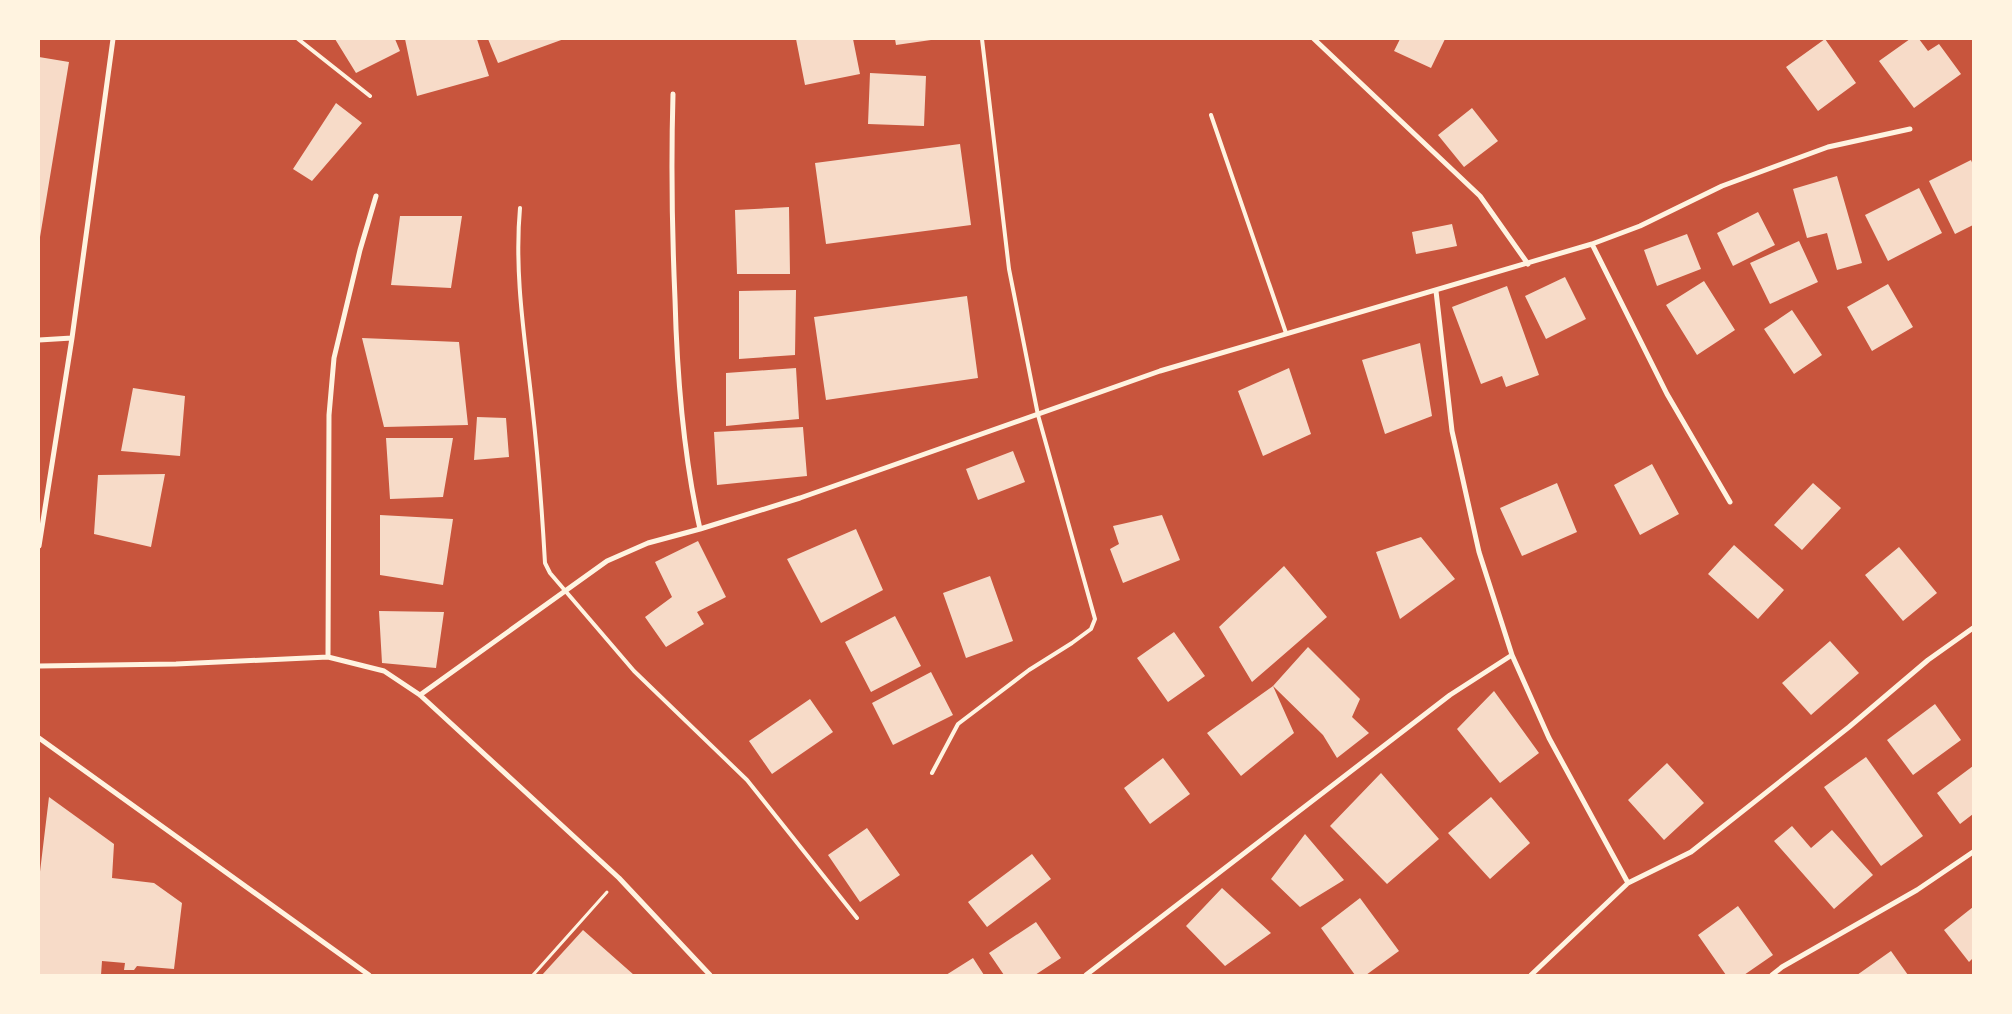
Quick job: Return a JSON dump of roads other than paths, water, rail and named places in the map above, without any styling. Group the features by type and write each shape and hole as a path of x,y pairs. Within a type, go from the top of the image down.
{"street":[{"path":"39,546 72,338 112,39"},
{"path":"1314,39 1480,196 1528,264"},
{"path":"673,94 671,189 677,372 692,496 700,530"},
{"path":"420,695 607,561 648,542 700,530 1160,372 1286,333 1436,291 1592,244 1640,226 1722,186 1828,147 1910,129"},
{"path":"328,657 328,443 334,358 360,250 376,196"},
{"path":"1592,244 1667,394 1730,502"},
{"path":"1436,291 1452,431 1479,552 1512,655 1549,738 1628,883"},
{"path":"39,340 72,338"},
{"path":"1531,975 1628,883 1691,852 1849,727 1928,660 1973,628"},
{"path":"1086,975 1450,695 1512,655"},
{"path":"39,666 176,664 328,657 384,670 420,695 619,878 710,975"},
{"path":"39,738 369,975"},
{"path":"1772,975 1782,967 1917,890 1973,852"}],"lane":[{"path":"298,39 370,96"},
{"path":"932,773 958,724 1021,676 1091,629 1095,619 1038,415 1009,269 982,39"},
{"path":"1211,115 1286,333"},
{"path":"520,208 517,239 518,271 540,485 545,563 550,573 634,671 746,780 857,918"}]}
